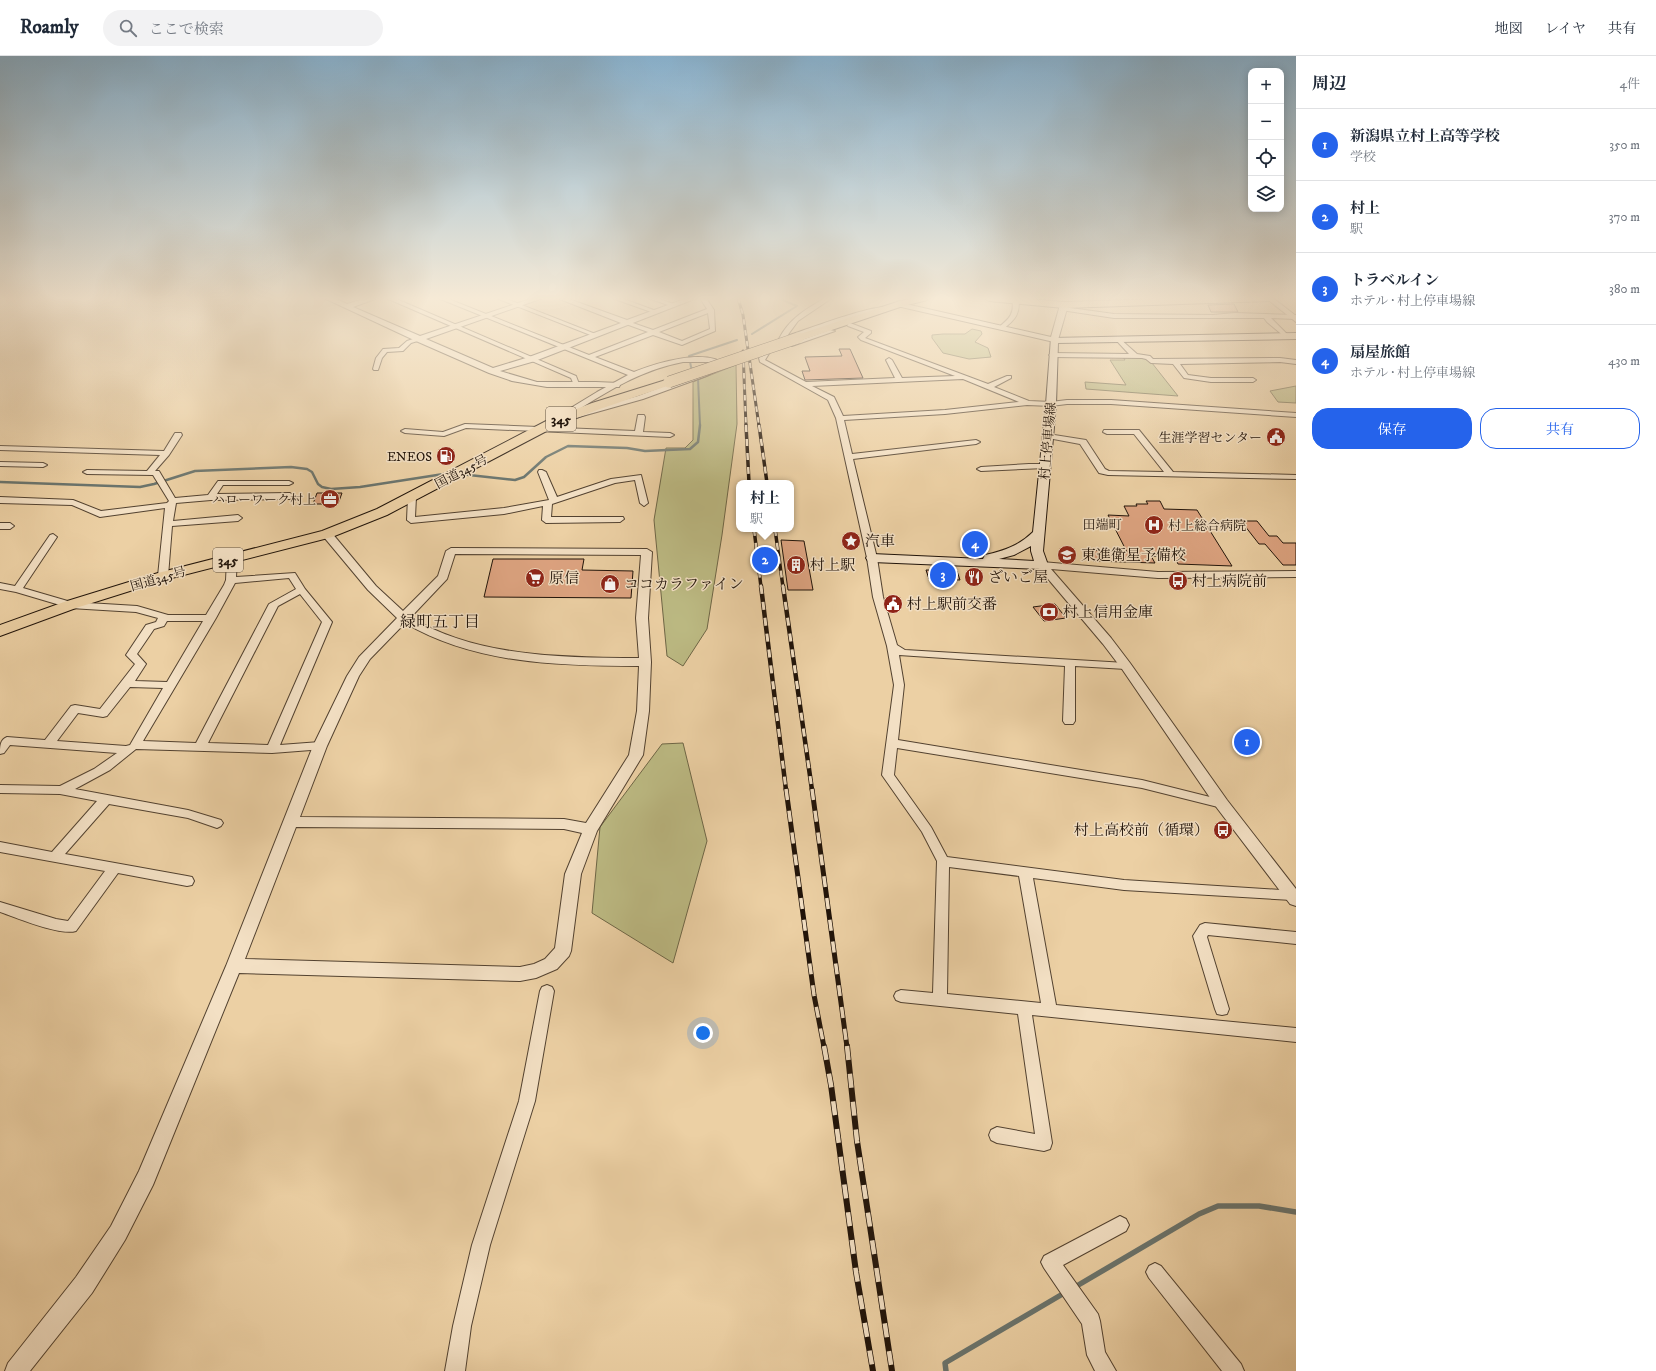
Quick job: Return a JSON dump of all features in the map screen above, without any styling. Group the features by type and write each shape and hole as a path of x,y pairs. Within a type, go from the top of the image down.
{"highway":[{"name":"国道345号","path":"0,631 70,606 164,576 327,534 382,512 554,422 596,406 735,359"}],"main road":[{"name":"村上停車場線","path":"1042,565 1037,551 1051,404 1052,359"},
{"path":"964,562 1002,555 1025,547 1039,533"},
{"path":"872,558 1042,565"}],"street":[{"path":"376,369 378,359"},
{"path":"465,359 517,380 539,384 600,383 616,385"},
{"path":"492,371 531,359"},
{"path":"533,359 574,377 576,384"},
{"path":"596,359 634,375"},
{"path":"762,359 765,364 806,384 831,399 840,418 872,558 878,597 892,646 899,685 888,775 927,830 943,861 940,1000"},
{"path":"917,359 1027,403"},
{"path":"1150,359 1151,361 1175,362 1280,360 1296,362"},
{"path":"712,360 724,366 703,375 595,412 554,422 616,385 656,365 667,362 712,360"},
{"path":"889,360 900,381"},
{"path":"1175,362 1186,377 1211,380 1253,380"},
{"path":"987,387 1009,377"},
{"path":"806,384 966,378"},
{"path":"840,418 945,412 1027,403 1051,404 1067,402 1111,402 1296,414"},
{"path":"639,433 641,417"},
{"path":"405,432 444,434 465,426 670,435"},
{"path":"1106,432 1136,432 1170,474"},
{"path":"148,474 166,453 178,435"},
{"path":"1048,436 1083,442 1102,471 1108,473 1296,477"},
{"path":"849,457 976,442"},
{"path":"0,448 166,453"},
{"path":"0,464 43,464"},
{"path":"981,469 1045,466"},
{"path":"86,472 156,473 172,503 164,576"},
{"path":"542,472 551,502 546,520 620,519"},
{"path":"412,497 411,520 504,511 551,502 614,480 638,476 644,503"},
{"path":"211,497 221,483 289,483"},
{"path":"0,500 73,502 100,514 211,497 290,496"},
{"path":"169,524 238,518"},
{"path":"0,526 10,526"},
{"path":"327,534 361,575 403,616 424,628 459,643 512,656 540,660 571,662 645,662"},
{"path":"0,591 9,588 53,537"},
{"path":"16,1371 84,1285 118,1233 146,1178 234,966 320,746 353,676 365,657 403,616 428,594 443,577 451,551 647,552 642,618 645,662 643,711 636,755 590,830 573,874 563,951 551,964 536,972 520,974 234,966"},
{"path":"60,790 89,778 114,763 132,748 211,618 231,580 232,558"},
{"path":"1042,565 1158,575 1296,574"},
{"path":"1042,565 1107,641 1126,666 1222,804 1294,898"},
{"path":"231,580 292,575 301,590 327,622 272,749"},
{"path":"9,588 70,606 137,609 164,617 211,618"},
{"path":"200,747 274,604 301,590"},
{"path":"49,744 75,709 103,713 127,684 140,664 131,655 150,628 160,624 164,617"},
{"path":"892,646 902,653 1126,666"},
{"path":"1069,721 1070,662"},
{"path":"127,684 171,685"},
{"path":"0,750 7,741 132,748 200,747 272,749 320,746"},
{"path":"892,742 1142,784 1222,804"},
{"path":"0,789 60,790 188,814 217,823"},
{"path":"55,857 107,798"},
{"path":"291,822 564,824 574,825 590,830"},
{"path":"0,847 187,881"},
{"path":"943,861 1124,885 1294,898"},
{"path":"0,907 56,925 71,927 115,868"},
{"path":"1025,872 1050,1011"},
{"path":"1222,1009 1200,936 1205,929 1296,938"},
{"path":"455,1371 465,1312 481,1245 527,1101 547,991"},
{"path":"901,996 1296,1035"},
{"path":"997,1135 1044,1143 1024,1008"},
{"path":"1106,1371 1096,1355 1091,1321 1050,1262 1120,1225"},
{"path":"1155,1272 1234,1371"}],"shaded area":[{"path":"1148,359 1178,396 1086,389 1085,382 1126,385 1110,360"},
{"path":"736,365 737,424 722,535 707,629 683,666 667,656 654,520 666,448 685,448 693,440 693,382"},
{"path":"1296,386 1296,403 1278,402 1270,391"},
{"path":"683,743 707,841 673,963 592,913 600,827 662,744"}],"building":[{"path":"806,359 855,359 863,378 805,380 802,371 810,371"},
{"name":"ハローワーク村上","path":"317,493 342,493 338,504 313,504"},
{"name":"村上総合病院","path":"1146,501 1160,501 1164,509 1197,510 1232,566 1178,564 1175,558 1151,556 1155,563 1093,561 1088,550 1127,552 1108,515 1129,516 1124,506 1148,504"},
{"path":"1241,521 1257,521 1269,536 1277,536 1283,543 1296,543 1296,565 1283,565 1265,544 1259,544"},
{"name":"村上駅","path":"781,540 804,541 813,590 788,590"},
{"name":"原信","path":"493,559 584,559 582,570 633,571 631,598 484,597"},
{"path":"926,570 957,571 960,580 929,579"},
{"name":"村上信用金庫","path":"1055,604 1066,618 1044,621 1033,607"}],"waterway":[{"path":"690,359 691,367 698,378 700,425"},
{"path":"460,474 515,480 524,477 546,457 568,446 627,448 645,451 690,449 698,442 700,425"},
{"path":"0,482 140,487 195,471 291,467 307,469 312,472 318,484 322,487 331,489 360,487 450,473"},
{"path":"1075,1287 1199,1214 1218,1206 1259,1206 1296,1212"},
{"path":"946,1371 945,1363 1066,1292"}],"railway":[{"path":"743,359 746,426"},
{"path":"749,359 759,426"},
{"path":"746,425 749,480"},
{"path":"759,425 767,480"},
{"path":"754,532 761,587"},
{"path":"775,532 783,587"},
{"path":"761,586 786,790"},
{"path":"783,586 812,790"},
{"path":"786,789 814,995 824,1047"},
{"path":"812,789 847,1047"},
{"path":"824,1046 831,1085 856,1272 873,1371"},
{"path":"847,1046 857,1141 892,1371"}],"place":[{"name":"生涯学習センター","path":"1276,437"},
{"name":"ENEOS","path":"446,456"},
{"name":"ハローワーク村上","path":"330,499"},
{"name":"村上総合病院","path":"1154,525"},
{"name":"汽車","path":"851,541"},
{"name":"扇屋旅館","path":"975,544"},
{"name":"東進衛星予備校","path":"1067,555"},
{"name":"村上","path":"765,560"},
{"name":"村上駅","path":"796,565"},
{"name":"トラベルイン","path":"943,575"},
{"name":"ざいご屋","path":"974,577"},
{"name":"原信","path":"535,578"},
{"name":"村上病院前","path":"1178,581"},
{"name":"ココカラファイン","path":"610,584"},
{"name":"村上駅前交番","path":"893,604"},
{"name":"村上信用金庫","path":"1049,612"},
{"name":"新潟県立村上高等学校","path":"1247,742"},
{"name":"村上高校前（循環）","path":"1223,830"}],"district":[{"name":"田端町","path":"1102,524"},
{"name":"緑町五丁目","path":"440,621"}]}
